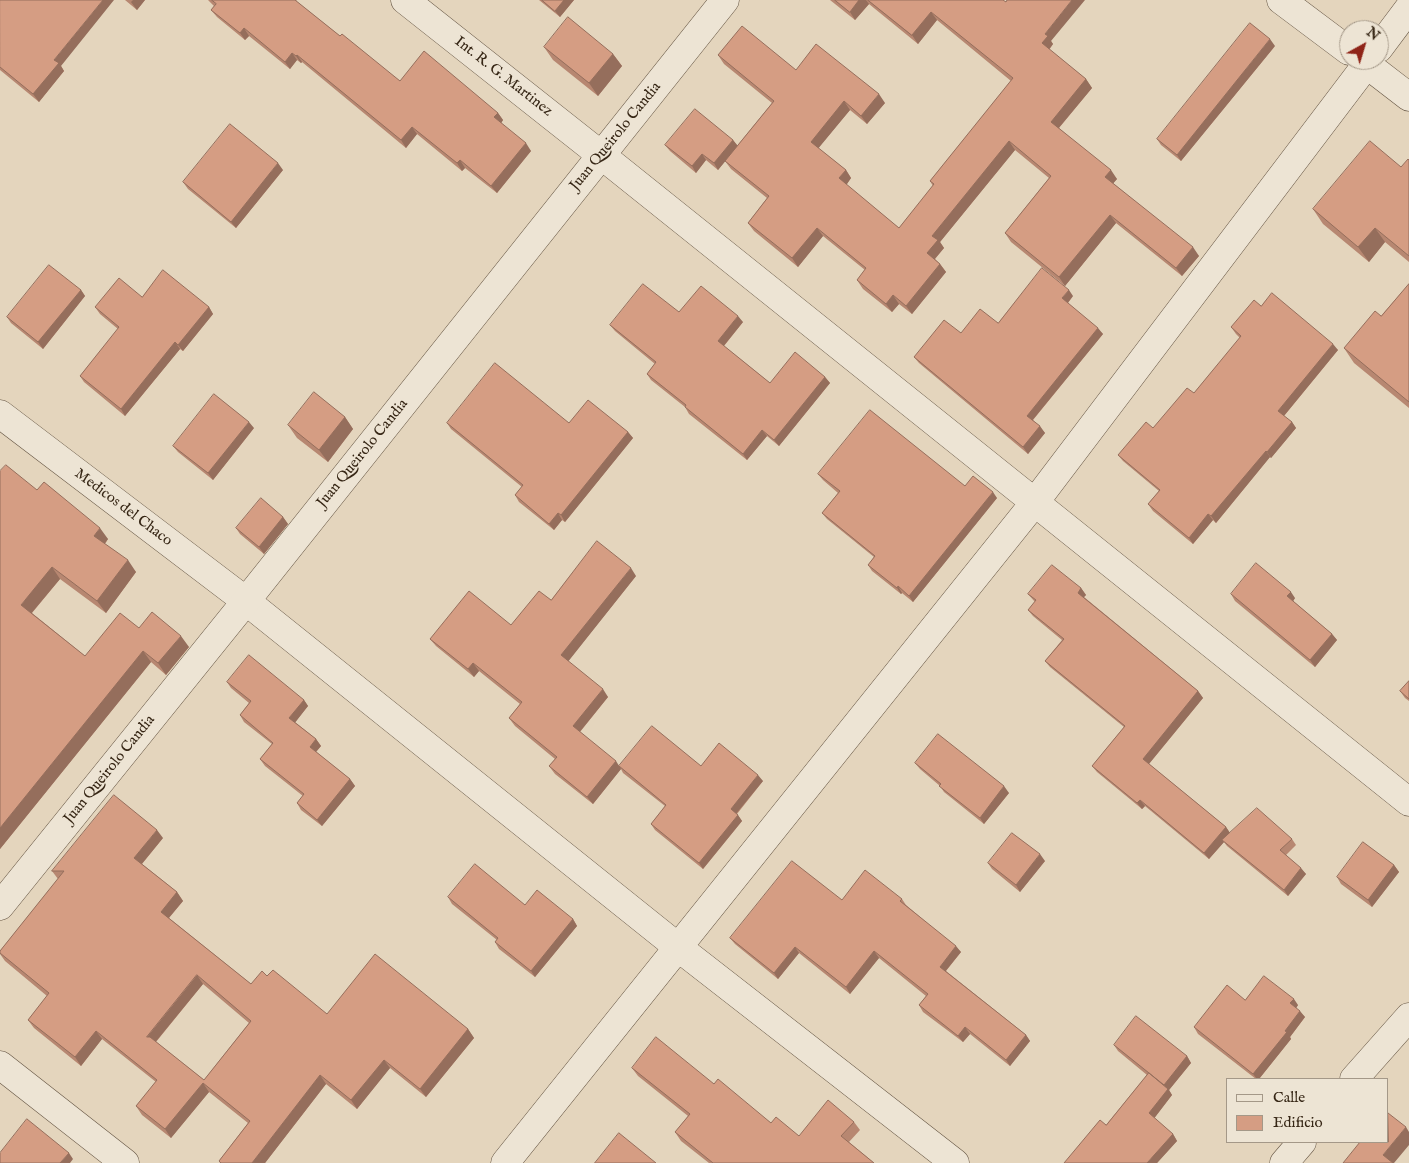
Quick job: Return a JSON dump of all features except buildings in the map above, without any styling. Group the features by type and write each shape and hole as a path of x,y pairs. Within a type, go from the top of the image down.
{"street":[{"name":"Int. R. G. Martinez","path":"404,0 601,155 1409,802"},
{"name":"Juan Queirolo Candia","path":"0,906 246,601 725,0"},
{"path":"1282,0 1339,39"},
{"path":"1389,30 1409,8"},
{"path":"505,1163 1035,502 1355,70"},
{"path":"1379,70 1409,97"},
{"name":"Medicos del Chaco","path":"0,414 246,601 679,948 955,1163"},
{"path":"1355,1078 1409,1017"},
{"path":"0,1066 125,1163"},
{"path":"1284,1163 1301,1143"}]}
